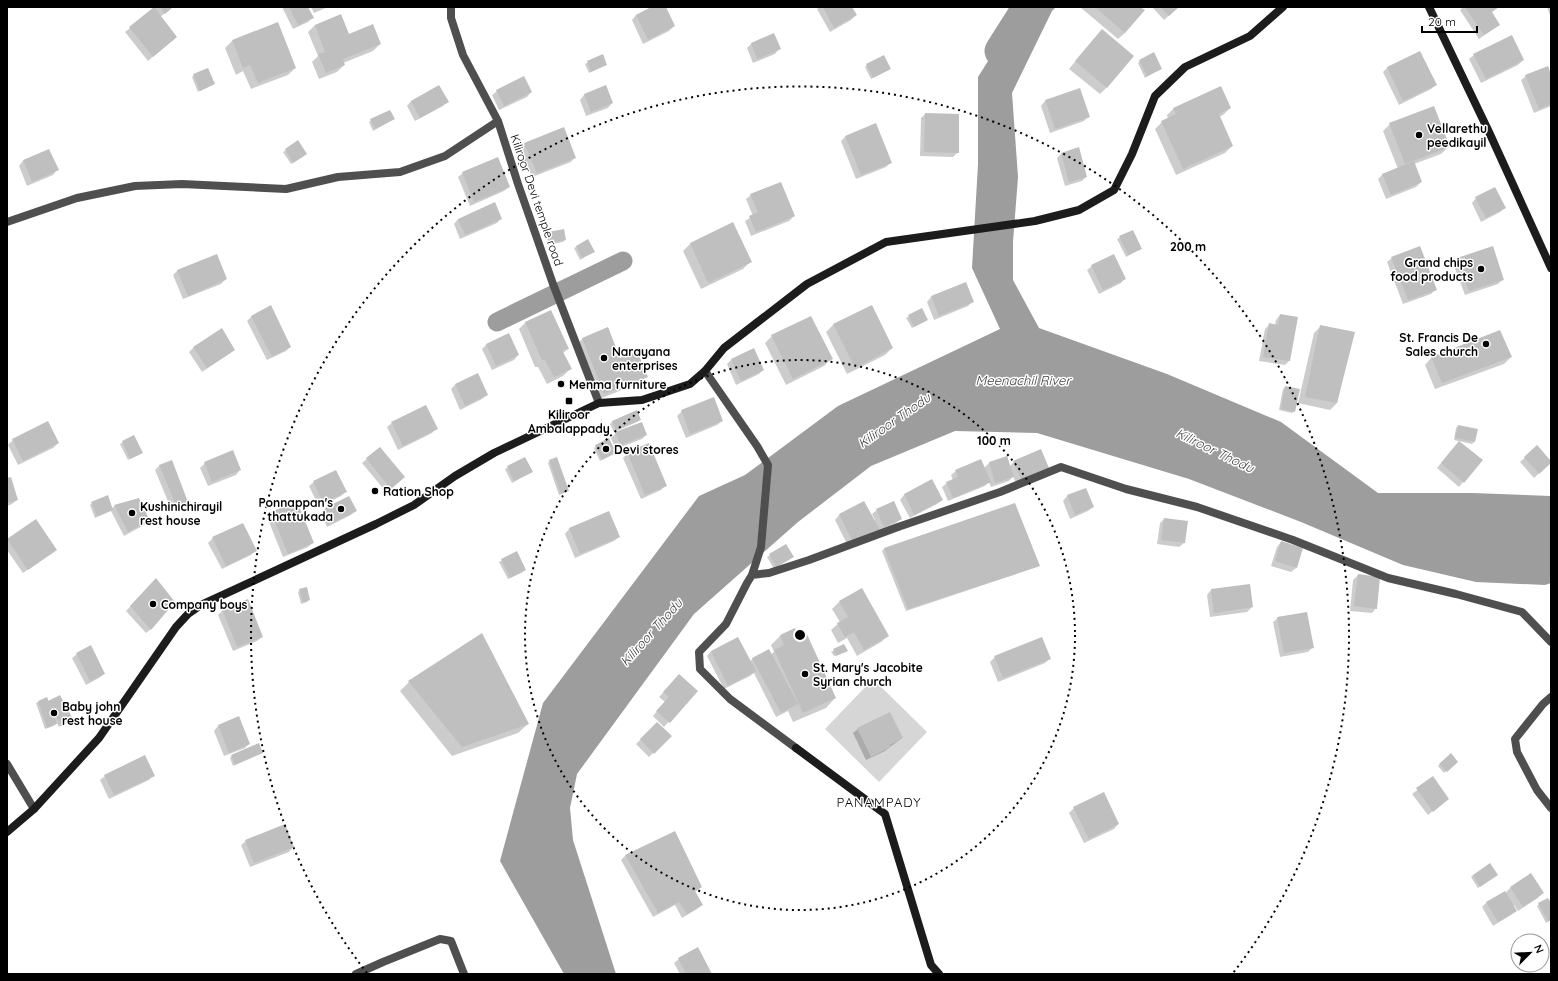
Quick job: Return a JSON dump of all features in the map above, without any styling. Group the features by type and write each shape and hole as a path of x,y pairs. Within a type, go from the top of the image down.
{"main road":[{"path":"7,832 34,809 99,738 176,627 188,614 201,605 414,505 455,476 494,453 599,403 642,400 690,384 705,371 724,348 807,284 886,242 1035,221 1079,210 1114,190 1132,154 1155,96 1185,67 1250,36 1283,7"},
{"path":"1429,7 1551,268"},
{"path":"796,748 885,814 931,965 939,974"}],"street":[{"name":"Kiliroor Devi temple road","path":"450,7 451,18 463,55 498,121 553,284 599,403"},
{"path":"7,222 78,198 136,186 182,184 286,189 338,177 400,172 445,156 498,121"},
{"path":"705,371 757,446 768,465 761,547 752,576 726,624 699,652 700,669 730,699 796,748"},
{"path":"752,576 768,573 810,560 898,527 1000,492 1061,467 1126,490 1197,507 1293,540 1388,578 1522,612 1551,642"},
{"path":"1551,697 1538,709 1515,739 1517,752 1537,790 1551,808"},
{"path":"7,764 34,809"},
{"path":"356,974 440,939 451,941 464,974"}],"shaded area":[{"path":"873,679 927,732 879,782 825,729"}],"water":[{"name":"Meenachil River","path":"1030,7 1056,7 1052,11 1012,93 1018,177 1013,242 1013,280 1039,328 1167,374 1281,422 1378,493 1473,493 1551,496 1551,583 1545,585 1476,582 1403,565 1301,522 1189,479 1037,433 955,431 871,466 798,522 694,614 577,774 570,808 573,840 616,974 564,974 500,861 543,703 699,496 745,475 838,406 1000,329 972,268 978,164 978,77 995,50"}],"building":[{"path":"154,7 177,37 153,57 129,27"},
{"path":"160,7 173,7 165,14"},
{"path":"289,7 308,7 314,18 298,25"},
{"path":"651,7 666,7 675,26 648,40 636,15"},
{"path":"823,7 852,7 857,15 834,28"},
{"path":"1095,7 1140,7 1145,10 1125,33"},
{"path":"1160,7 1179,7 1169,16"},
{"path":"1465,7 1499,7 1492,12 1500,25 1484,35"},
{"path":"341,14 349,34 373,24 381,44 343,59 345,65 326,73 318,54 325,52 315,25"},
{"path":"278,22 296,68 258,83 250,65 243,68 232,40"},
{"path":"1102,29 1134,56 1107,88 1075,61"},
{"path":"774,33 781,49 757,59 751,43"},
{"path":"1512,35 1524,60 1486,79 1473,54"},
{"path":"1420,51 1437,85 1403,101 1387,67"},
{"path":"1154,52 1162,69 1147,76 1139,60"},
{"path":"603,54 607,65 591,72 587,61"},
{"path":"884,55 891,69 873,78 866,64"},
{"path":"1548,66 1551,74 1551,104 1539,109 1525,75"},
{"path":"208,68 215,84 200,91 193,74"},
{"path":"524,76 532,92 504,106 496,90"},
{"path":"439,85 449,102 420,118 411,101"},
{"path":"606,85 613,103 591,112 584,94"},
{"path":"1221,86 1231,108 1219,114 1233,146 1183,169 1161,121 1176,114 1173,108"},
{"path":"1080,88 1090,117 1055,129 1045,100"},
{"name":"Vellarethu peedikayil","path":"1434,106 1450,147 1405,164 1389,123"},
{"path":"390,110 395,119 375,129 370,119"},
{"path":"925,113 959,114 959,153 924,152"},
{"path":"876,123 892,163 861,175 845,136"},
{"path":"564,127 576,158 537,173 524,143"},
{"path":"298,140 307,154 293,163 285,149"},
{"path":"1079,147 1087,177 1069,182 1061,153"},
{"path":"49,149 59,170 32,182 23,160"},
{"path":"498,157 510,187 474,202 462,172"},
{"path":"1414,161 1422,182 1391,195 1382,174"},
{"path":"781,182 795,216 756,232 749,216 758,212 750,194"},
{"path":"1495,187 1506,208 1486,218 1475,197"},
{"path":"495,202 502,219 465,235 458,219"},
{"path":"733,222 752,262 708,283 690,243"},
{"path":"564,229 566,240 550,243 548,232"},
{"path":"1133,230 1142,249 1128,255 1119,236"},
{"path":"588,239 595,252 582,258 576,246"},
{"path":"1420,246 1437,290 1408,300 1391,257"},
{"name":"Grand chips food products","path":"1493,246 1504,280 1469,291 1457,258"},
{"path":"217,254 227,279 188,296 177,270"},
{"path":"1114,254 1126,279 1103,290 1091,265"},
{"path":"966,282 974,302 939,316 931,296"},
{"path":"271,305 291,347 272,357 251,316"},
{"path":"872,305 893,348 855,368 833,324"},
{"path":"922,308 928,320 914,327 908,315"},
{"path":"551,310 569,349 562,350 572,369 554,377 545,360 542,360 525,322"},
{"path":"1280,314 1298,317 1290,361 1263,357 1269,323 1278,325"},
{"path":"811,316 833,359 793,379 771,335"},
{"path":"1320,325 1355,332 1337,403 1305,397"},
{"path":"608,327 620,358 637,351 648,377 604,394 582,338"},
{"path":"222,328 235,350 207,368 193,347"},
{"name":"St. Francis De Sales church","path":"1500,330 1512,357 1442,383 1431,357"},
{"path":"509,333 519,355 496,366 486,344"},
{"path":"754,348 764,370 741,381 731,359"},
{"path":"478,373 488,395 465,406 455,384"},
{"path":"1285,386 1300,389 1295,412 1281,409"},
{"path":"714,397 723,421 690,434 681,410"},
{"path":"426,405 438,429 403,446 391,422"},
{"path":"637,410 641,420 616,430 612,421"},
{"path":"48,421 59,443 23,461 12,439"},
{"path":"642,422 647,435 621,445 615,432"},
{"path":"1458,425 1478,429 1475,442 1455,438"},
{"path":"134,435 143,453 130,459 122,441"},
{"name":"Devi stores","path":"609,438 616,453 602,460 595,445"},
{"path":"1459,441 1483,460 1464,483 1441,463"},
{"path":"649,443 667,486 645,495 627,452"},
{"path":"1537,445 1551,461 1551,463 1539,474 1524,457"},
{"path":"380,447 405,477 391,489 366,458"},
{"path":"1041,449 1049,468 1021,479 1013,461"},
{"path":"233,450 241,470 212,482 204,462"},
{"path":"1007,456 1014,477 995,483 989,462"},
{"path":"525,457 533,472 514,481 507,466"},
{"path":"557,457 569,491 561,494 549,460"},
{"path":"981,459 991,482 953,498 946,482 958,477 955,470"},
{"path":"172,460 188,502 177,507 159,465"},
{"path":"336,470 347,492 323,503 313,481"},
{"path":"11,477 18,500 7,503 7,478"},
{"path":"932,479 943,500 914,515 904,494"},
{"path":"1086,488 1094,507 1075,515 1067,495"},
{"path":"108,495 113,510 97,516 91,502"},
{"name":"Ponnappan's thattukada","path":"349,496 357,511 332,523 325,508"},
{"name":"Kushinichirayil rest house","path":"139,498 150,521 128,532 114,505"},
{"path":"297,501 314,543 288,554 271,512"},
{"path":"864,501 880,530 854,544 839,514"},
{"path":"894,501 902,519 884,527 876,509"},
{"path":"1015,503 1040,566 908,609 884,548"},
{"path":"609,511 620,537 580,554 569,528"},
{"path":"1164,518 1188,521 1185,543 1161,540"},
{"path":"36,519 57,550 28,570 7,539"},
{"path":"243,523 257,551 226,566 212,537"},
{"path":"1281,541 1303,548 1297,568 1275,561"},
{"path":"786,544 794,557 776,567 769,554"},
{"path":"517,551 526,570 510,578 501,559"},
{"path":"1358,574 1380,577 1377,609 1354,606"},
{"name":"Company boys","path":"156,578 175,602 151,630 130,606"},
{"path":"1250,584 1253,607 1214,613 1211,589"},
{"path":"307,587 310,600 303,602 299,589"},
{"path":"862,588 889,636 864,650 854,632 845,637 837,623 848,617 839,601"},
{"path":"248,599 263,637 237,647 222,609"},
{"path":"1307,612 1314,648 1284,653 1277,617"},
{"name":"St. Mary's Jacobite Syrian church","path":"795,628 798,635 806,632 836,698 803,713 774,650 784,645 780,635"},
{"path":"482,633 529,724 462,747 408,681"},
{"path":"738,637 756,671 728,686 711,651"},
{"path":"1042,637 1051,659 1003,678 994,656"},
{"path":"844,644 848,651 836,656 833,649"},
{"path":"91,645 105,674 90,681 76,653"},
{"path":"769,649 798,704 781,713 752,658"},
{"path":"679,674 698,691 670,723 656,711 669,697 663,692"},
{"path":"60,695 73,719 61,726 48,701"},
{"path":"47,697 57,724 47,728 38,701"},
{"path":"890,712 903,738 890,745 891,747 871,757 857,728"},
{"path":"239,716 250,744 229,753 218,725"},
{"path":"657,722 672,736 654,754 640,739"},
{"path":"259,743 263,753 235,765 231,755"},
{"path":"1451,753 1458,762 1447,772 1439,764"},
{"path":"145,755 155,776 114,795 104,775"},
{"path":"1433,776 1449,799 1433,812 1416,788"},
{"path":"1104,792 1119,824 1089,839 1073,807"},
{"path":"285,824 294,847 254,863 245,840"},
{"path":"675,831 702,887 695,891 703,905 687,914 679,902 658,913 625,855"},
{"path":"1490,863 1498,875 1480,887 1473,875"},
{"path":"1531,873 1544,893 1523,907 1510,887"},
{"path":"1505,891 1517,911 1498,922 1486,902"},
{"path":"1548,898 1551,903 1551,920 1548,921 1538,903"},
{"path":"698,947 712,974 686,974 678,958"}],"waterway":[{"path":"1001,51 1029,7"},
{"path":"497,322 623,261"}],"place":[{"name":"Vellarethu peedikayil","path":"1419,135"},
{"name":"Grand chips food products","path":"1481,269"},
{"name":"St. Francis De Sales church","path":"1486,344"},
{"name":"Narayana enterprises","path":"604,358"},
{"name":"Menma furniture","path":"561,384"},
{"name":"Kiliroor Ambalappady","path":"569,401"},
{"name":"Devi stores","path":"606,449"},
{"name":"Ration Shop","path":"375,491"},
{"name":"Ponnappan's thattukada","path":"341,509"},
{"name":"Kushinichirayil rest house","path":"132,513"},
{"name":"Company boys","path":"153,604"},
{"name":"St. Mary's Jacobite Syrian church","path":"805,674"},
{"name":"Baby john rest house","path":"54,713"}],"district":[{"name":"PANAMPADY","path":"879,802"}],"water label":[{"name":"Kiliroor Thodu","path":"894,420"},
{"name":"Kiliroor Thodu","path":"1215,450"},
{"name":"Kiliroor Thodu","path":"651,632"}]}
